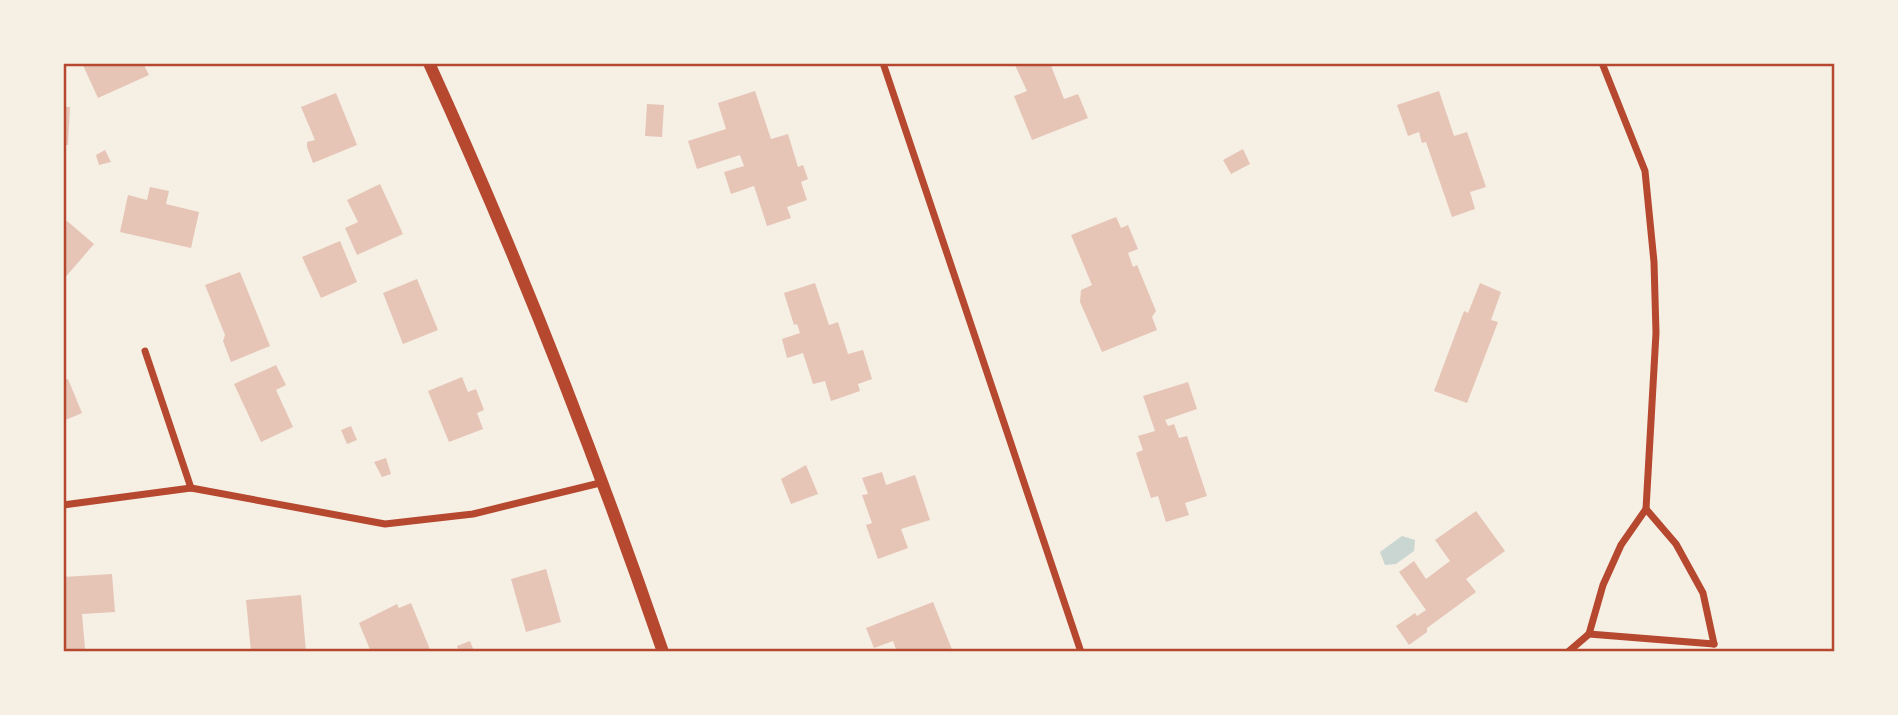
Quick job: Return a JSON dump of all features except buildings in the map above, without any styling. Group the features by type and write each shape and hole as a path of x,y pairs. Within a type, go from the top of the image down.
{"street":[{"path":"429,63 478,169 605,482 663,652"},
{"path":"883,63 1081,652"},
{"path":"1568,652 1589,634 1621,545 1646,509 1656,334 1654,262 1645,171 1602,63"},
{"path":"145,351 191,488"},
{"path":"63,505 191,488 385,524 473,514 605,482"},
{"path":"1646,509 1676,544 1703,593 1714,644 1723,652"},
{"path":"1589,634 1714,644"}],"shaded area":[{"path":"1402,536 1415,540 1414,551 1396,564 1385,565 1380,552"}]}
